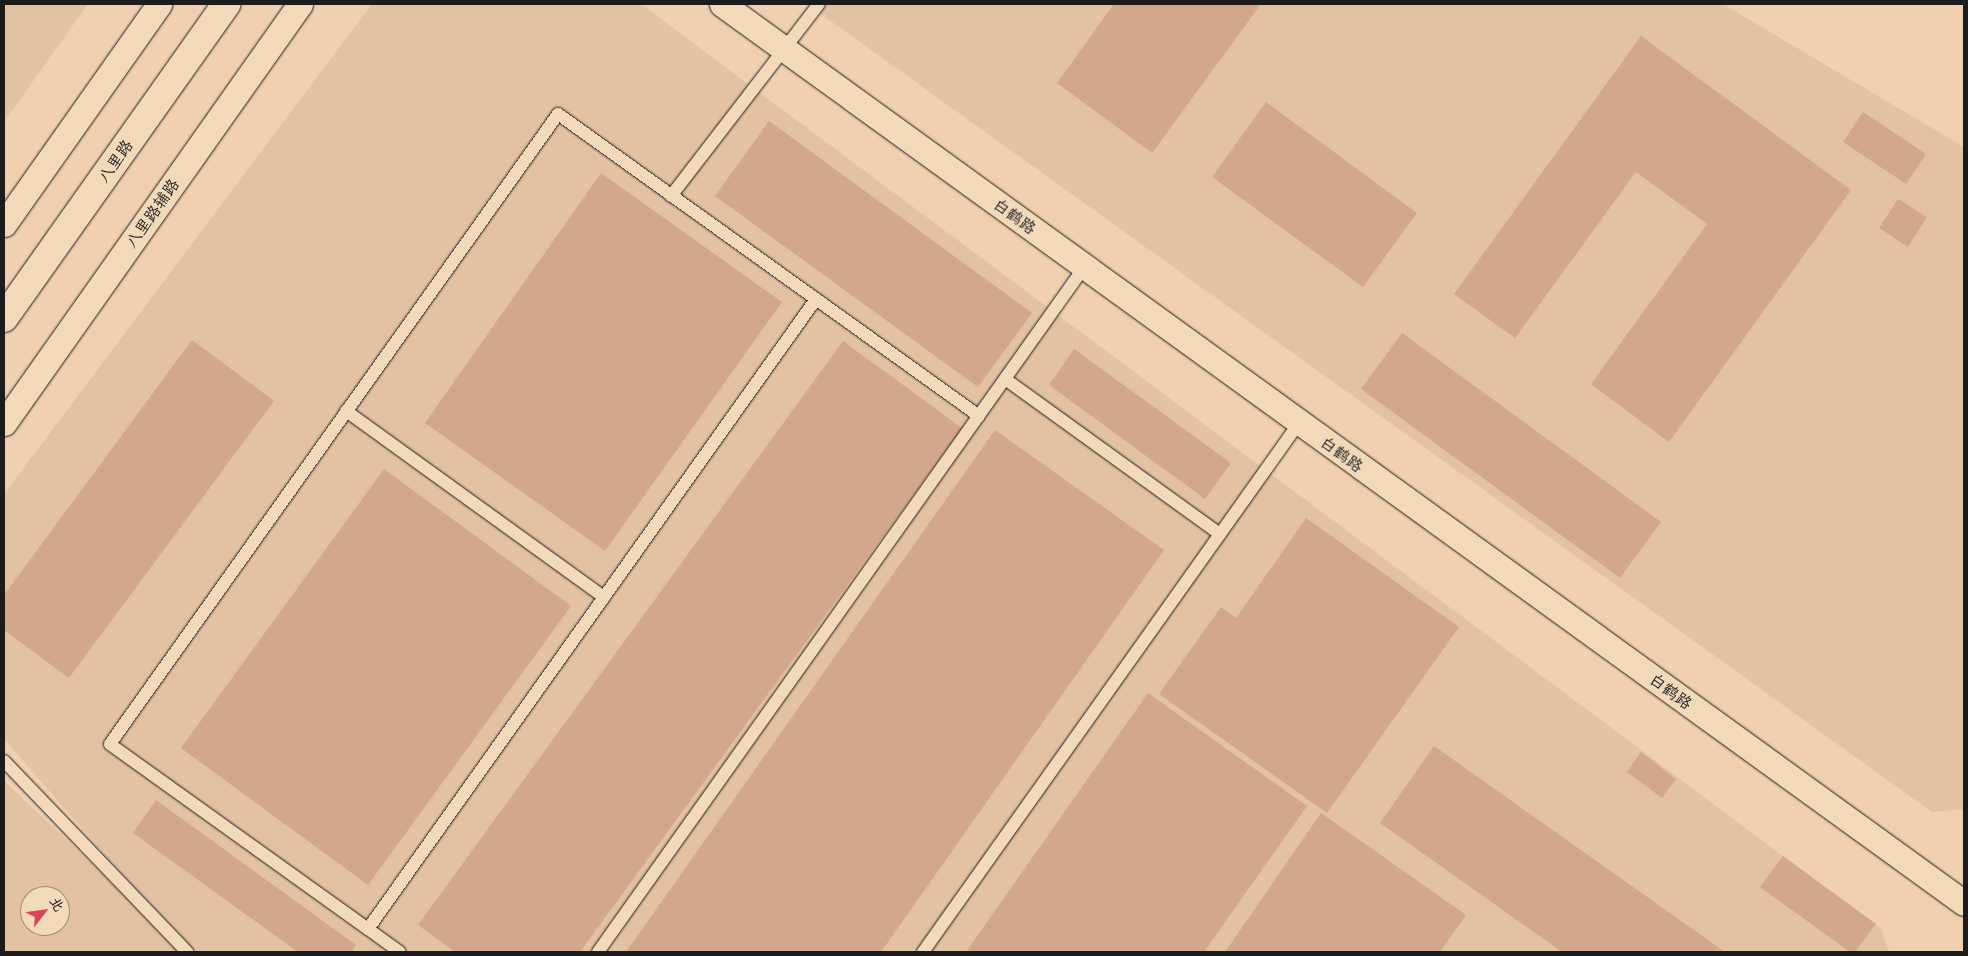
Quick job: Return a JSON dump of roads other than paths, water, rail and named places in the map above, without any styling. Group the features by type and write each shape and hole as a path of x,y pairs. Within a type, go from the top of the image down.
{"main road":[{"name":"八里路","path":"4,318 226,4"}],"street":[{"path":"4,224 159,4"},
{"name":"八里路辅路","path":"4,423 300,4"},
{"name":"白鹤路","path":"722,4 1964,902"}],"lane":[{"path":"672,196 782,47 819,4"},
{"path":"400,952 110,744 558,114 979,416"},
{"path":"598,952 1085,266"},
{"path":"368,929 816,300"},
{"path":"1005,380 1220,534"},
{"path":"346,411 604,596"},
{"path":"923,952 1299,423"},
{"path":"4,761 187,952"}]}
